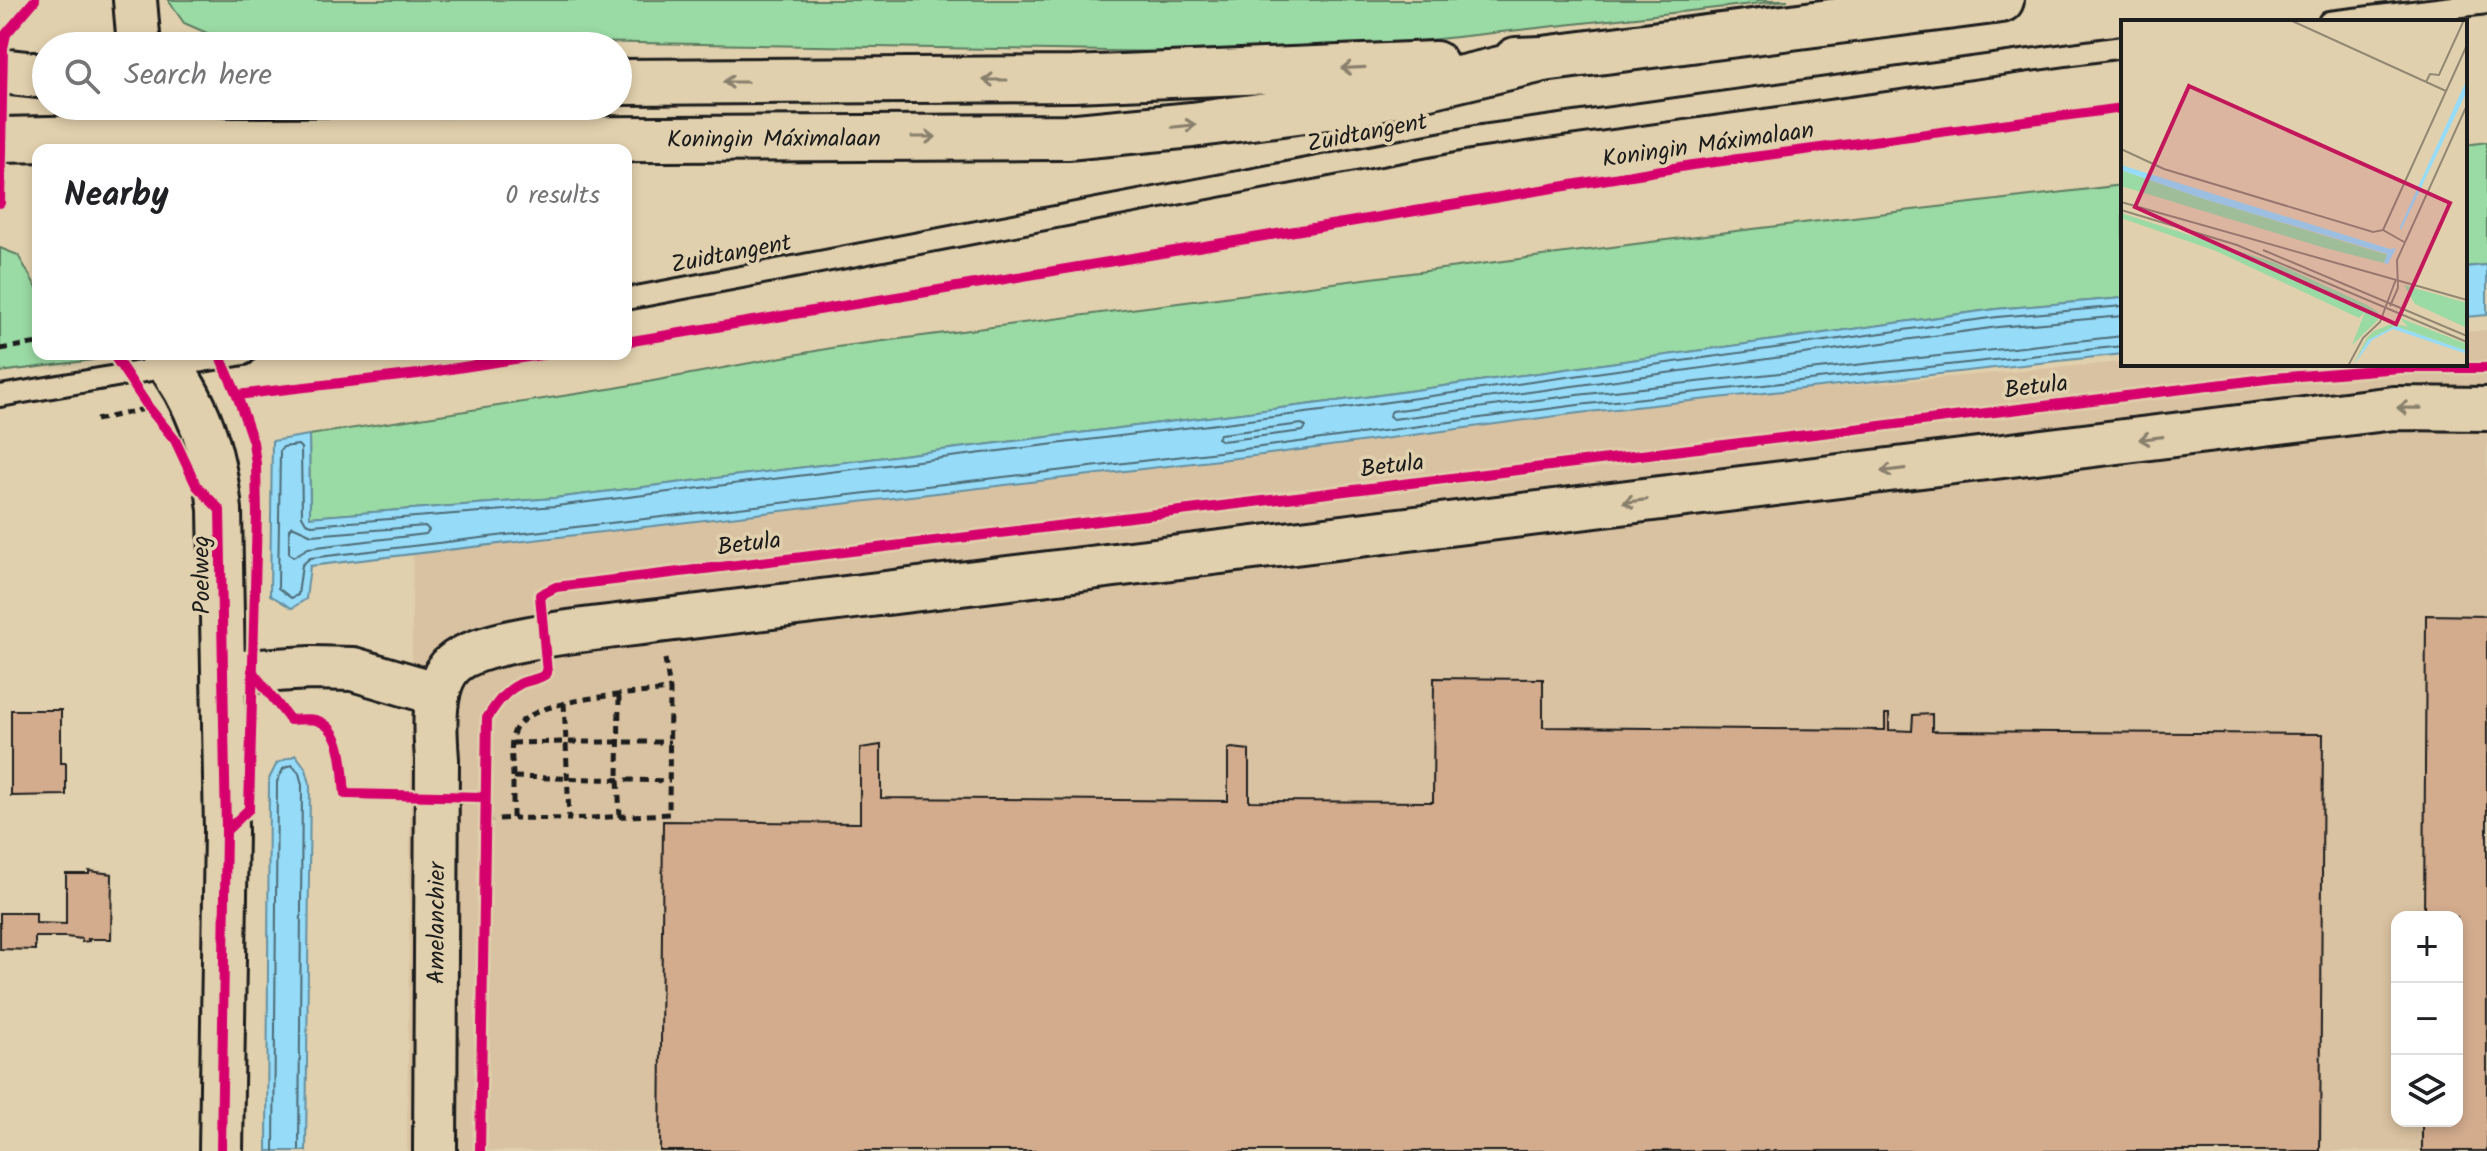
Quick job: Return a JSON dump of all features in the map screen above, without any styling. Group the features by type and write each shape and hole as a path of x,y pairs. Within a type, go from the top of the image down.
{"main road":[{"name":"Koningin Máximalaan","path":"632,82 1104,78 1543,59 2001,0"},
{"name":"Koningin Máximalaan","path":"0,140 87,144 140,125 233,141 1067,137 1192,125 1357,103 1543,59"},
{"path":"0,71 32,74"}],"street":[{"path":"135,0 138,32"},
{"name":"Poelweg","path":"156,361 201,421 216,468 220,510 226,831 221,1151"},
{"path":"224,673 353,669 438,694 452,665 477,650 507,642 2378,410 2487,409"},
{"name":"Amelanchier","path":"435,1151 437,797 434,724 438,694"}],"lane":[{"path":"2346,20 2487,3"},
{"name":"Zuidtangent","path":"632,298 1475,137 2121,47"},
{"path":"0,396 97,380 156,361"}],"path":[{"path":"0,349 32,344"},
{"path":"96,420 153,411 156,361"},
{"path":"485,820 669,814 670,690 544,707 518,724 512,735 513,818"},
{"path":"619,697 620,817"},
{"path":"564,703 569,819"},
{"path":"512,743 670,742"},
{"path":"513,777 670,781"},
{"path":"437,797 485,797 485,836"}],"shaded area":[{"path":"2487,330 2487,1151 407,1151 413,509 2121,362 2121,366 2467,366 2467,332"}],"green space":[{"path":"168,0 1788,0 1376,46 1168,52 632,43 632,32 205,32 184,23"},
{"path":"2487,142 2487,265 2467,267 2467,145"},
{"path":"2121,185 2121,298 1996,309 1337,401 555,498 310,517 309,435 615,388 837,347 1736,231"},
{"path":"0,248 18,255 32,280 32,360 93,360 0,372"}],"water":[{"path":"2487,265 2487,315 2467,317 2467,267"},
{"path":"2121,298 2121,354 1579,413 1262,455 310,566 306,599 292,608 270,595 272,441 309,435 310,517 555,498 1337,401 1996,309"},
{"path":"296,755 306,769 310,784 306,1151 267,1151 269,779 277,763"}],"building":[{"path":"2426,615 2487,616 2487,1151 2422,1151 2422,1127 2463,1127 2463,911 2424,911"},
{"path":"1434,678 1543,679 1543,727 1885,730 1885,714 1889,714 1889,730 1912,731 1913,715 1932,714 1932,731 2323,734 2320,1151 660,1151 663,821 860,823 860,748 881,745 881,798 1228,801 1228,749 1232,748 1249,750 1249,801 1433,802"},
{"path":"11,710 61,710 61,763 66,763 66,795 11,796"},
{"path":"89,871 112,874 111,939 82,942 82,939 66,937 35,937 35,950 0,949 0,913 36,913 36,923 66,924 66,874 89,874"}],"cycle path":[{"path":"0,203 3,48 6,34 35,0"},
{"path":"632,341 1692,165 2121,108"},
{"path":"117,360 175,440 196,485 220,510 226,831 221,1151"},
{"path":"222,360 253,442 257,514 249,809 226,831"},
{"path":"237,395 508,360"},
{"name":"Betula","path":"480,1151 487,718 513,688 547,673 540,595 556,587 2274,378 2400,368 2487,368"},
{"path":"252,671 290,720 316,720 332,732 340,751 345,794 485,797"}]}
